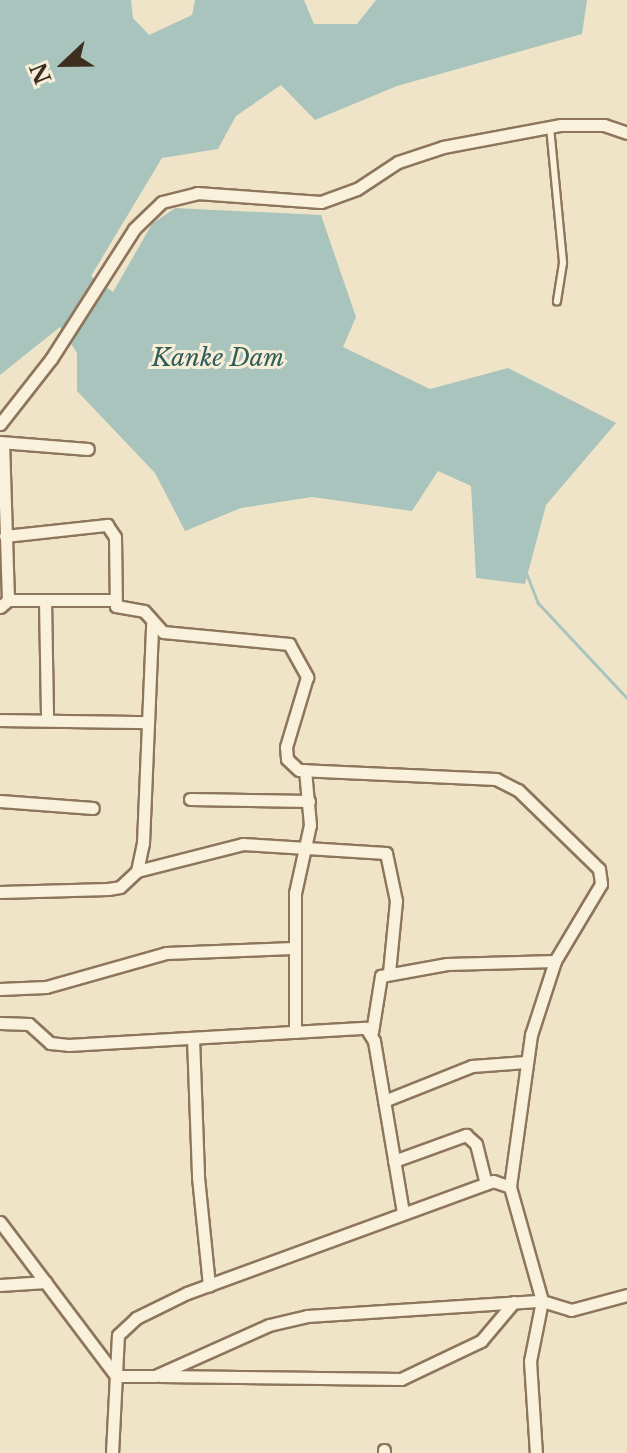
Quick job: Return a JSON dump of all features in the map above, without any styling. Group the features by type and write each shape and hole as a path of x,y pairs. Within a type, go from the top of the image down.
{"street":[{"path":"0,424 51,359 106,279 134,229 162,202 179,195 321,202 357,189 421,152 583,123 627,133"},
{"path":"88,449 2,442 4,603 113,600 144,611 152,624 163,632 278,640 296,650 307,677 306,692 286,747 292,765 305,770 448,773 496,779 518,790 602,876 555,961 526,1062 510,1187 542,1301 530,1361 536,1453"},
{"path":"5,536 95,525 112,527 113,600"},
{"path":"45,600 47,720"},
{"path":"137,871 143,843 152,624"},
{"path":"0,720 147,722"},
{"path":"295,1032 295,893 305,849 309,801 305,770"},
{"path":"190,799 309,801"},
{"path":"0,801 93,808"},
{"path":"0,892 120,887 137,871 243,844 379,851 389,859 396,901 389,973"},
{"path":"0,989 46,987 166,953 293,948"},
{"path":"403,1213 372,1032 378,980 389,973 447,964 555,961"},
{"path":"0,1023 29,1024 57,1045 295,1032 372,1032"},
{"path":"193,1038 198,1177 209,1285"},
{"path":"384,1101 472,1066 526,1062"},
{"path":"394,1161 466,1135 476,1144 486,1184"},
{"path":"112,1453 118,1335 124,1327 209,1285 403,1213 486,1184 502,1181 510,1187"},
{"path":"0,1222 116,1376"},
{"path":"0,1285 46,1282"},
{"path":"155,1376 287,1319 542,1301 571,1310 627,1295"},
{"path":"116,1376 401,1379 481,1341 514,1302"}],"lane":[{"path":"550,127 563,263 557,302"}],"water":[{"name":"Kanke Dam","path":"0,0 131,0 133,18 149,35 192,15 195,0 304,0 314,24 357,24 376,0 587,0 582,34 397,86 315,120 281,85 236,116 218,149 162,158 91,276 113,292 152,224 175,208 321,215 356,317 343,347 430,389 508,368 616,423 546,505 525,584 476,578 471,486 438,471 412,511 312,497 241,508 185,531 155,473 77,391 77,353 60,327 0,375"}],"waterway":[{"path":"527,575 538,603 627,698"}]}
